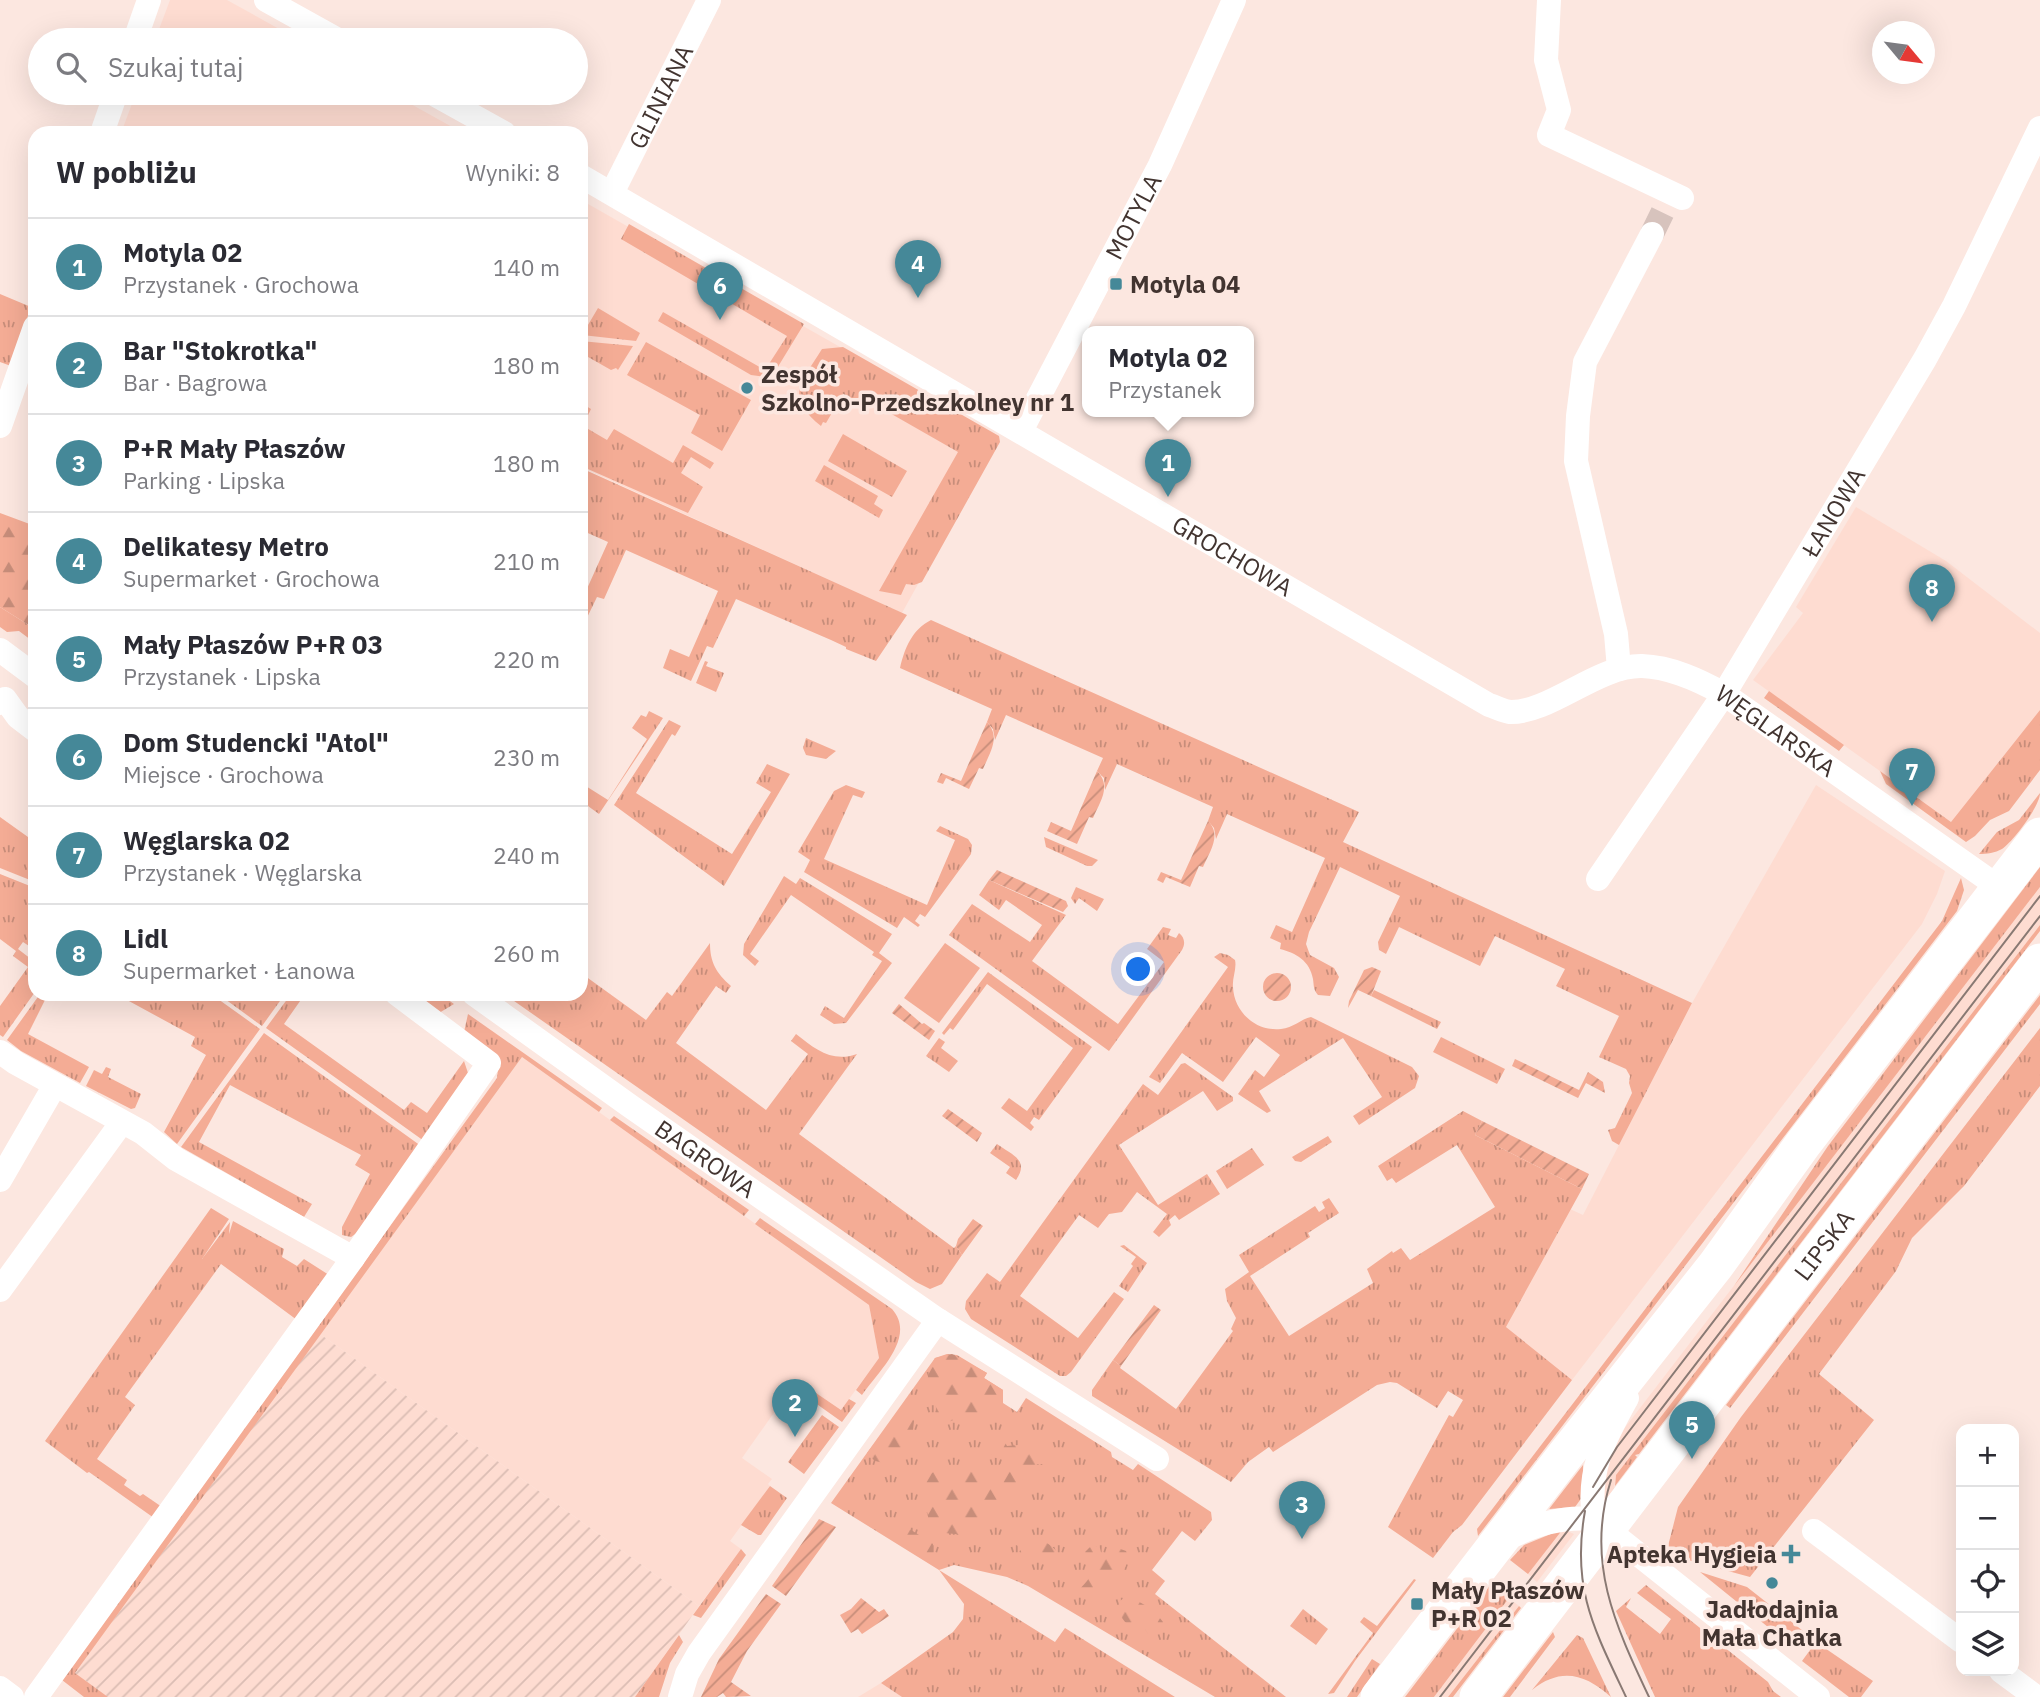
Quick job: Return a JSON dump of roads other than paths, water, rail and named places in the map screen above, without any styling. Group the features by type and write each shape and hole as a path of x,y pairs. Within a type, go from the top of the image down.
{"main road":[{"path":"1379,1697 1498,1542 1675,1320 1803,1144 2040,836"},
{"name":"LIPSKA","path":"1478,1697 1601,1524 2040,962"}],"street":[{"path":"139,28 149,0"},
{"path":"266,0 316,28"},
{"name":"GLINIANA","path":"612,193 709,0"},
{"name":"MOTYLA","path":"1021,431 1160,165 1234,0"},
{"path":"1549,0 1546,60 1559,110 1549,135 1674,197"},
{"path":"104,126 112,105"},
{"path":"454,105 491,126"},
{"name":"ŁANOWA","path":"1598,879 1724,694 1954,306 2040,128"},
{"name":"GROCHOWA","path":"588,180 1489,705 1508,712 1527,710"},
{"path":"1619,669 1615,634 1576,461 1578,416 1585,362 1652,234"},
{"path":"0,426 28,347"},
{"path":"0,650 28,671"},
{"name":"WĘGLARSKA","path":"1527,710 1619,669 1642,666 1697,679 1724,694 2000,888"},
{"path":"0,703 5,699 18,717 28,725"},
{"path":"36,1697 353,1258 489,1063 406,1001"},
{"name":"BAGROWA","path":"484,1001 938,1320 1157,1459"},
{"path":"0,1052 143,1133 176,1159 353,1258"},
{"path":"0,1180 55,1085"},
{"path":"0,1290 122,1122"},
{"path":"680,1697 687,1674 699,1653 938,1320"},
{"path":"1601,1524 1591,1492 1597,1459 1612,1425 1675,1320"},
{"path":"1498,1542 1532,1526 1556,1520 1601,1524 1818,1697"},
{"path":"1814,1531 1956,1637"},
{"path":"2008,1676 2036,1697"},
{"path":"0,1688 12,1697"}],"tunnel":[{"path":"1652,234 1668,201"}],"tram line":[{"path":"1593,1487 1617,1447 2040,896"},
{"path":"1440,1697 2040,916"},
{"path":"1611,1480 1601,1538 1603,1565 1615,1618 1649,1697"},
{"path":"1585,1511 1581,1538 1583,1586 1595,1629 1626,1697"}],"place":[{"name":"Motyla 04","path":"1116,284"},
{"name":"Delikatesy Metro","path":"918,298"},
{"name":"Dom Studencki \"Atol\"","path":"720,320"},
{"name":"Zespół Szkolno-Przedszkolney nr 1","path":"747,388"},
{"name":"Motyla 02","path":"1168,497"},
{"name":"Lidl","path":"1932,622"},
{"name":"Węglarska 02","path":"1912,806"},
{"name":"Bar \"Stokrotka\"","path":"795,1437"},
{"name":"Mały Płaszów P+R 03","path":"1692,1459"},
{"name":"P+R Mały Płaszów","path":"1302,1539"},
{"name":"Apteka Hygieia","path":"1791,1554"},
{"name":"Jadłodajnia Mała Chatka","path":"1772,1583"},
{"name":"Mały Płaszów P+R 02","path":"1417,1604"}]}
